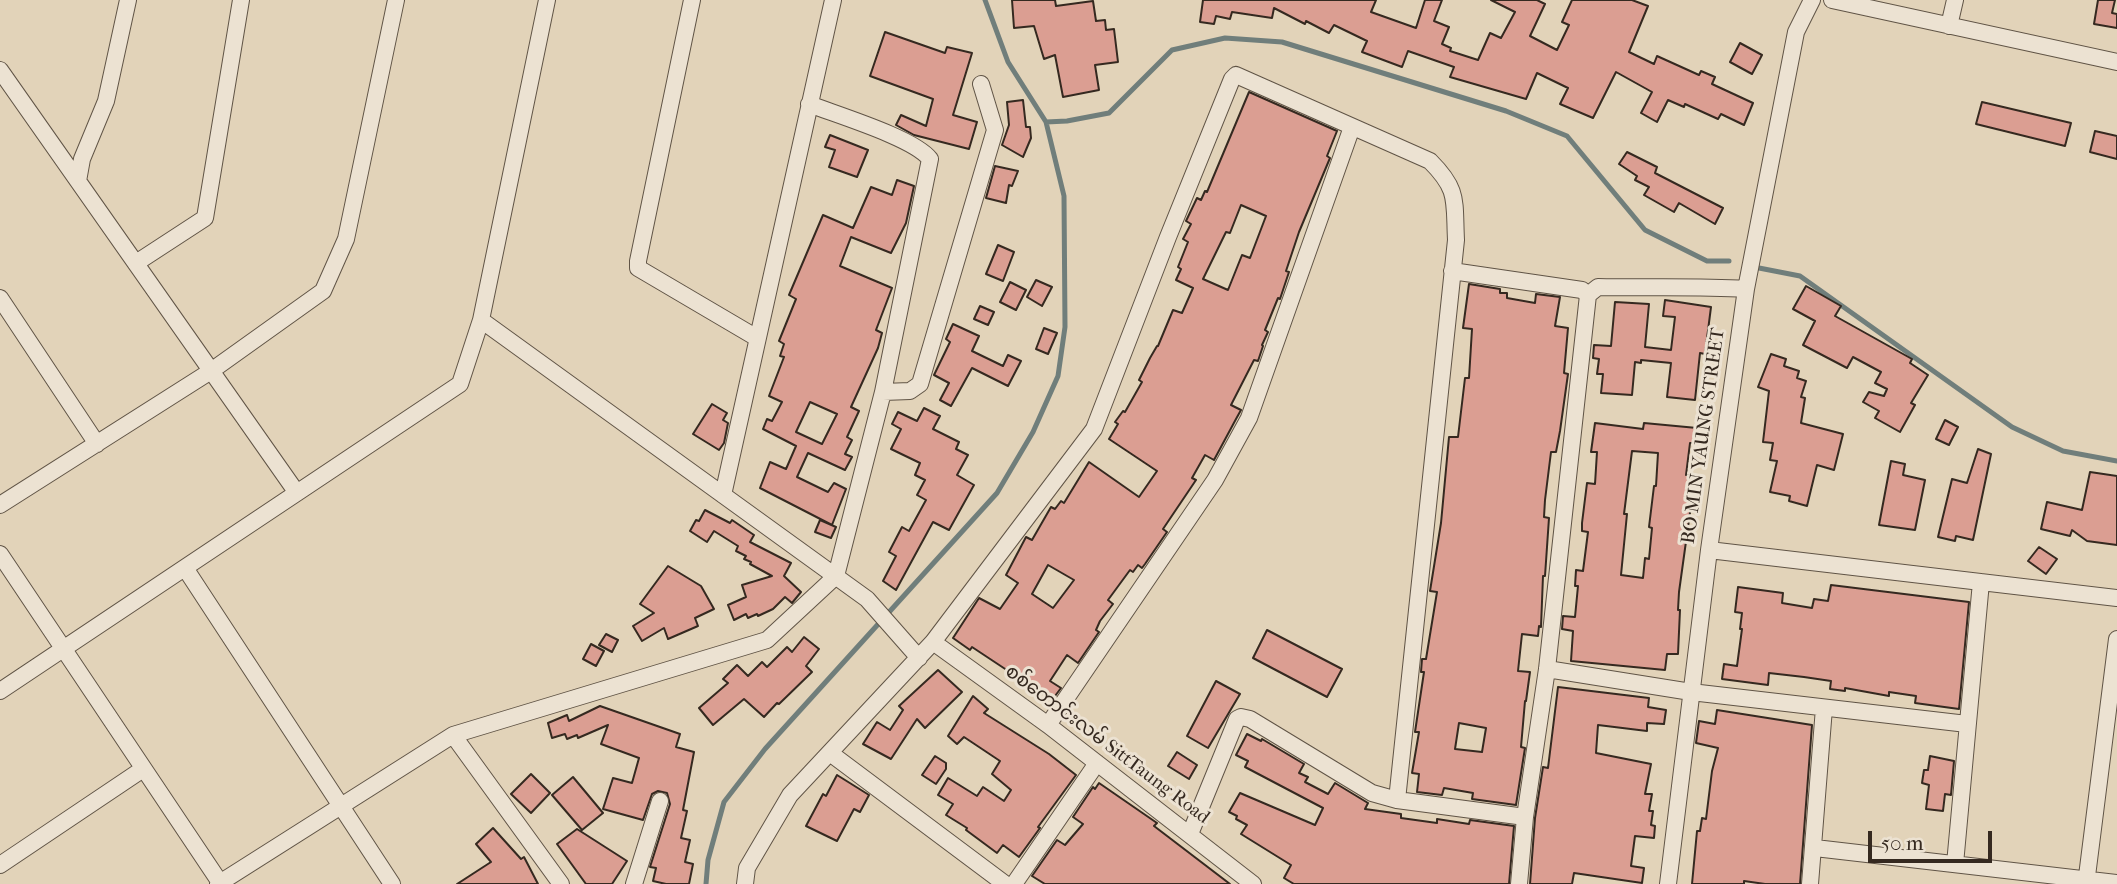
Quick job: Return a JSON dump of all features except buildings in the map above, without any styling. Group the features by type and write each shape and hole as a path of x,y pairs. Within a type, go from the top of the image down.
{"street":[{"path":"78,181 82,159 106,101 128,0"},
{"path":"136,263 205,218 241,0"},
{"path":"0,505 211,371 323,291 346,239 396,0"},
{"path":"0,691 460,384 481,320 547,0"},
{"path":"692,0 638,268 757,338"},
{"path":"723,495 832,0"},
{"name":"BO MIN YAUNG STREET","path":"1668,884 1690,692 1746,289 1796,32 1812,0"},
{"path":"1832,0 2117,62"},
{"path":"1949,26 1955,0"},
{"path":"0,70 297,493"},
{"path":"745,884 747,868 790,795 933,642 1094,429 1168,237 1232,79 1236,75 1430,161 1444,175 1454,193 1456,240 1397,800"},
{"path":"883,392 910,391 920,384 995,130 981,84"},
{"path":"0,554 220,884 453,735 767,640 836,576 883,392 930,159 925,152 909,143 809,104"},
{"path":"1048,724 1215,481 1249,418 1352,127"},
{"path":"1452,271 1582,290 1588,295"},
{"path":"1519,884 1525,817 1547,669 1588,295 1598,287 1680,289 1694,285 1746,289"},
{"path":"0,298 97,444"},
{"path":"481,320 867,599 919,658"},
{"path":"1709,550 2117,598"},
{"path":"185,568 392,884"},
{"path":"1955,864 1981,582"},
{"path":"2087,882 2117,639"},
{"name":"စစ်တောင်းလမ် SittTaung Road","path":"933,642 1048,724 1253,884"},
{"path":"1547,669 1690,692 1967,724"},
{"path":"1810,884 1815,848 1824,708"},
{"path":"1190,834 1237,719 1241,716 1372,793 1397,800 1525,817"},
{"path":"453,735 561,884"},
{"path":"830,753 1005,884"},
{"path":"1014,884 1097,762"},
{"path":"0,865 143,768"},
{"path":"634,884 660,801"},
{"path":"1815,848 2087,882 2117,883"}],"waterway":[{"path":"706,884 708,860 724,802 765,749 997,493 1033,432 1058,376 1065,327 1064,196 1046,122 1008,62 985,0"},
{"path":"1046,122 1109,113 1172,50 1225,38 1282,42 1506,111 1567,136 1645,230 1707,261 1729,261"},
{"path":"1759,268 1800,276 2012,427 2063,451 2117,461"}]}
